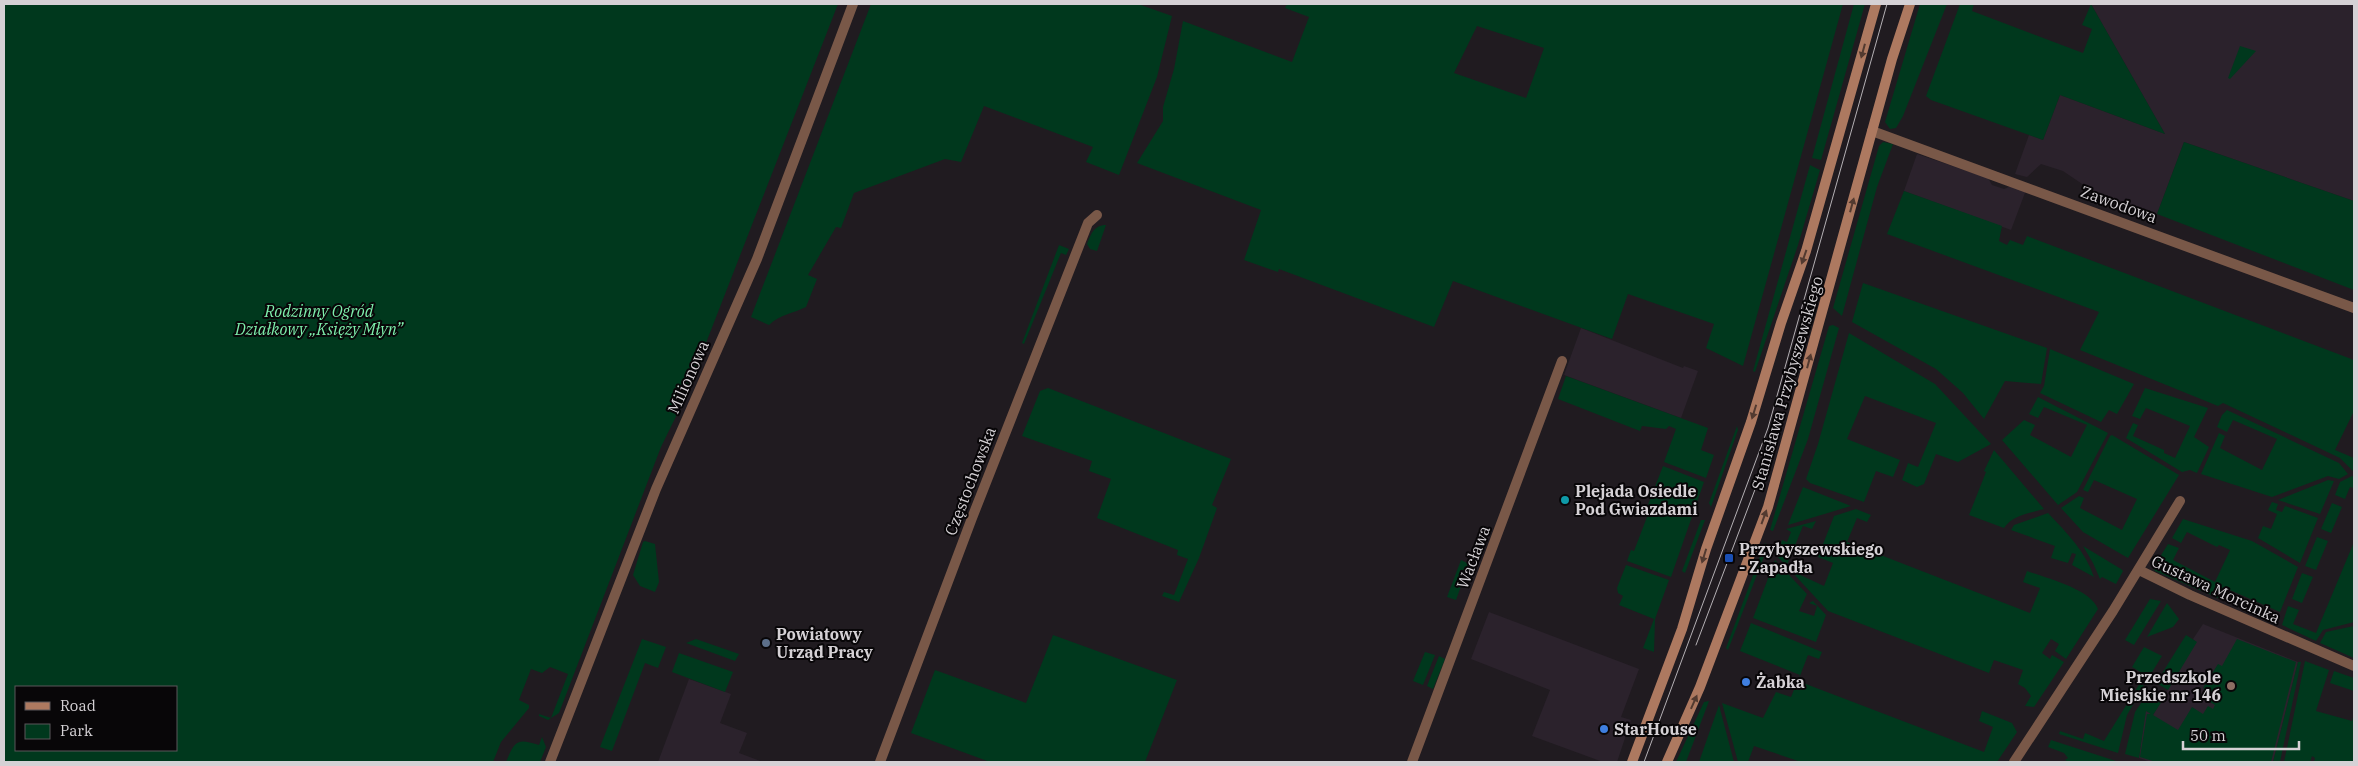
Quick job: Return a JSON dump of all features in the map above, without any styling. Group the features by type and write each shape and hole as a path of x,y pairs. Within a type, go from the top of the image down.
{"main road":[{"name":"Stanisława Przybyszewskiego","path":"1632,762 1682,629 1706,549 1751,422 1781,323 1806,251 1876,4"},
{"name":"Stanisława Przybyszewskiego","path":"1667,762 1707,670 1768,507 1872,131 1910,4"}],"street":[{"name":"Milionowa","path":"550,762 656,489 756,258 852,4"},
{"name":"Zawodowa","path":"1872,131 2354,308"},
{"name":"Częstochowska","path":"880,762 1039,346 1088,223 1097,215"},
{"name":"Wacława","path":"1412,762 1562,361"},
{"path":"2139,570 2180,500"},
{"name":"Gustawa Morcinka","path":"2014,762 2139,570 2190,595 2354,666"}],"shaded area":[{"path":"2091,4 2354,4 2354,201 2184,142 2157,214 2091,190 2063,171 2041,164 2027,177 2015,174 2029,135 2043,140 2060,95 2165,134"},
{"path":"1917,154 1988,178 1992,185 2004,189 2011,186 2026,190 2011,230 1904,191"},
{"path":"1581,328 1683,368 1684,366 1698,371 1681,418 1564,375"},
{"path":"1489,612 1639,669 1621,717 1631,720 1617,762 1603,762 1532,736 1550,690 1471,659"},
{"name":"Przedszkole Miejskie nr 146","path":"2203,624 2298,662 2273,762 2151,762 2139,758 2145,710 2153,715 2196,642 2193,639"},
{"path":"689,679 731,694 720,723 747,733 739,753 763,762 658,762"}],"green space":[{"name":"Rodzinny Ogród Działkowy „Księży Młyn”","path":"4,4 838,4 683,402 661,447 559,713 548,720 539,716 539,714 551,718 568,674 550,667 542,673 531,669 519,700 529,705 529,708 501,742 493,762 4,762"},
{"path":"871,4 1138,4 1172,16 1157,77 1119,175 1086,162 1093,147 984,106 961,162 945,159 854,193 841,228 836,227 808,275 817,279 806,307 782,316 769,325 751,317"},
{"path":"1287,4 1843,4 1743,366 1706,348 1714,324 1628,294 1612,339 1453,281 1434,327 1279,269 1278,272 1244,260 1261,210 1137,163 1163,121 1163,107 1174,69 1183,21 1292,62 1309,17 1285,8","holes":["1477,26 1544,48 1526,98 1454,73"]},
{"path":"1854,4 1865,4 1821,160 1812,158"},
{"path":"1920,4 1947,4 1903,116 1896,128 1890,129 1885,122"},
{"path":"1960,4 1974,4 1972,11 2083,53 2092,29 2082,25 2091,4 2165,134 2060,95 2043,140 1931,100 1926,96"},
{"path":"2240,46 2256,51 2230,79 2228,78"},
{"path":"1883,142 1893,144 1877,187 1842,316 1833,308 1879,146"},
{"path":"2184,142 2354,201 2354,290 2157,214"},
{"path":"1810,165 1820,170 1798,245 1755,372 1753,371"},
{"path":"1904,191 2002,226 1999,241 2007,245 2010,240 2023,245 2027,236 2354,360 2354,411 2335,450 2354,458 2354,472 2340,458 2223,403 2218,406 2080,350 2099,312 1887,234"},
{"path":"1102,225 1106,225 1097,251 1090,249 1087,244 1094,231"},
{"path":"1059,245 1069,249 1066,255 1061,253 1024,344 1022,343"},
{"path":"1863,283 2047,348 2041,384 2005,381 1984,419 1963,393 1936,369 1852,322"},
{"path":"1833,325 1839,328 1808,439 1773,531 1770,530 1829,326"},
{"path":"1849,333 1935,384 1991,444 1958,462 1936,454 1924,484 1917,487 1902,480 1908,463 1918,467 1936,423 1865,396 1847,439 1900,460 1893,477 1876,471 1864,502 1810,483 1806,479 1818,444"},
{"path":"2050,349 2134,384 2117,414 2109,410 2101,422 2040,393 2044,386"},
{"path":"1566,376 1708,428 1701,450 1714,455 1706,478 1664,462 1676,429 1669,426 1666,429 1642,426 1640,431 1558,399"},
{"path":"1048,388 1231,459 1212,505 1217,508 1199,558 1179,602 1162,596 1164,592 1174,595 1188,559 1177,555 1178,550 1097,518 1111,479 1089,471 1092,461 1022,436 1040,391"},
{"path":"2145,388 2208,408 2194,437 2209,447 2197,473 2190,470 2182,472 2126,438 2133,423 2138,425 2133,436 2164,450 2164,453 2175,458 2190,426 2146,408 2140,419 2132,416"},
{"path":"2038,397 2108,433 2077,492 2058,505 2002,440 2024,420 2035,425 2030,435 2071,457 2087,425 2044,407 2038,418 2029,414"},
{"path":"2227,410 2339,463 2348,474 2339,479 2328,476 2272,497 2201,474 2219,433 2225,436 2220,448 2262,470 2277,439 2233,420 2227,432 2217,427 2222,415"},
{"path":"1737,426 1738,430 1711,507 1709,503"},
{"path":"2112,435 2179,475 2128,558 2083,532 2061,508 2079,496 2084,498 2080,508 2122,530 2137,499 2094,480 2088,492 2083,490"},
{"path":"1994,450 2044,509 2017,517 2004,528 1969,515 1986,472 1984,471"},
{"path":"1663,466 1704,482 1671,577 1627,561 1631,550 1634,551 1647,517 1644,515"},
{"path":"2352,476 2354,477 2354,488 2350,487 2345,499 2335,495 2340,482"},
{"path":"2328,480 2334,481 2320,514 2278,500"},
{"path":"1803,487 1851,506 1788,525"},
{"path":"2272,502 2278,504 2276,510 2282,512 2285,506 2318,518 2300,563 2258,538 2263,526 2271,529 2277,514 2268,510"},
{"path":"2332,503 2342,507 2331,533 2321,529"},
{"path":"1856,509 1871,515 1867,522 1857,518 1847,542 2030,613 2040,588 2023,582 2027,571 2067,585 2094,602 2098,609 2066,659 2055,651 2059,644 2051,639 2042,653 2050,659 2052,655 2064,662 2034,707 2025,706 2031,696 2025,688 2018,684 2023,670 1994,660 1989,673 1828,611 1777,556 1782,540 1787,542 1791,532 1786,529 1816,521 1812,529 1803,526 1787,565 1797,570 1796,573 1824,586 1833,563 1818,557 1834,516"},
{"path":"2048,513 2069,535 2086,559 2094,577 2072,565 2076,554 2072,553 2068,563 2051,558 2055,546 2011,530 2014,525"},
{"path":"2183,519 2252,541 2298,567 2280,612 2223,587 2218,598 2155,571 2153,568 2168,544 2179,548 2173,560 2215,582 2230,550 2219,545 2217,547 2187,532 2181,543 2172,538"},
{"path":"1701,520 1705,520 1685,573 1682,571"},
{"path":"2317,537 2328,541 2316,570 2305,566"},
{"path":"643,542 655,544 659,582 655,592 640,586 633,575"},
{"path":"2354,542 2354,622 2323,630 2316,641 2282,625 2288,606 2299,610 2293,624 2316,633"},
{"path":"1765,543 1768,546 1728,650 1726,648"},
{"path":"2083,546 2123,571 2116,584 2102,577 2100,579"},
{"path":"1461,560 1469,564 1456,600 1447,597"},
{"path":"1775,560 1807,594 1799,611 1814,616 1817,606 1809,603 1813,601 1826,615 1816,642 1753,618"},
{"path":"1626,565 1669,580 1655,619 1654,652 1643,648 1654,619 1619,605 1623,596 1618,593 1617,588"},
{"path":"2302,573 2313,577 2302,603 2292,599"},
{"path":"2150,599 2161,601 2134,645 2125,640"},
{"path":"2167,603 2179,619 2173,627 2147,637"},
{"path":"1751,623 1822,652 1819,659 1808,655 1798,681 1984,752 1993,727 1979,721 1982,711 2012,723 2017,732 1997,762 1801,762 1754,746 1748,762 1738,762 1722,703 1763,718 1776,692 1791,697 1800,675 1740,651"},
{"path":"2354,626 2354,658 2320,643 2326,632"},
{"path":"1053,635 1177,680 1145,762 990,762 911,733 935,670 1026,703"},
{"path":"2186,635 2197,642 2168,690 2156,683"},
{"path":"642,639 666,647 658,668 645,663 612,751 600,747"},
{"path":"696,639 739,654 735,661 686,643"},
{"name":"Przedszkole Miejskie nr 146","path":"2237,639 2296,662 2271,762 2156,762 2140,757 2147,714 2151,714 2146,711 2139,758 2125,754 2135,712 2150,690 2164,698 2153,715 2178,730 2192,707 2203,714 2208,706 2213,709 2215,705 2210,702 2213,694 2203,688 2218,664 2222,666"},
{"path":"2144,647 2162,656 2149,677 2132,667"},
{"path":"1425,652 1435,655 1423,685 1413,681"},
{"path":"679,653 733,672 725,692 672,672"},
{"path":"1439,656 1445,659 1433,689 1427,686"},
{"path":"2305,661 2329,670 2316,711 2352,721 2354,714 2354,762 2314,762 2315,758 2312,756 2310,762 2284,762"},
{"path":"2298,662 2301,662 2280,762 2273,762"},
{"path":"2334,671 2354,678 2354,691 2330,683"},
{"path":"2140,683 2144,686 2127,715 2118,753 2059,734 2060,731 2083,739 2085,733 2104,741"},
{"path":"1709,701 1686,762 1676,762 1704,702"},
{"path":"1719,705 1734,762 1699,762"},
{"path":"542,737 546,747 540,762 506,762 515,745 526,742 539,745"},
{"path":"2051,740 2116,761 2069,762 2065,760 2068,758 2064,753 2048,747"}],"tram line":[{"path":"1644,762 1768,428 1887,4"},
{"path":"1793,374 1806,326"},
{"path":"1696,645 1759,479"}],"place":[{"name":"Plejada Osiedle Pod Gwiazdami","path":"1565,500"},
{"name":"Przybyszewskiego - Zapadła","path":"1729,558"},
{"name":"Powiatowy Urząd Pracy","path":"766,643"},
{"name":"Żabka","path":"1746,682"},
{"name":"Przedszkole Miejskie nr 146","path":"2231,686"},
{"name":"StarHouse","path":"1604,729"}]}
